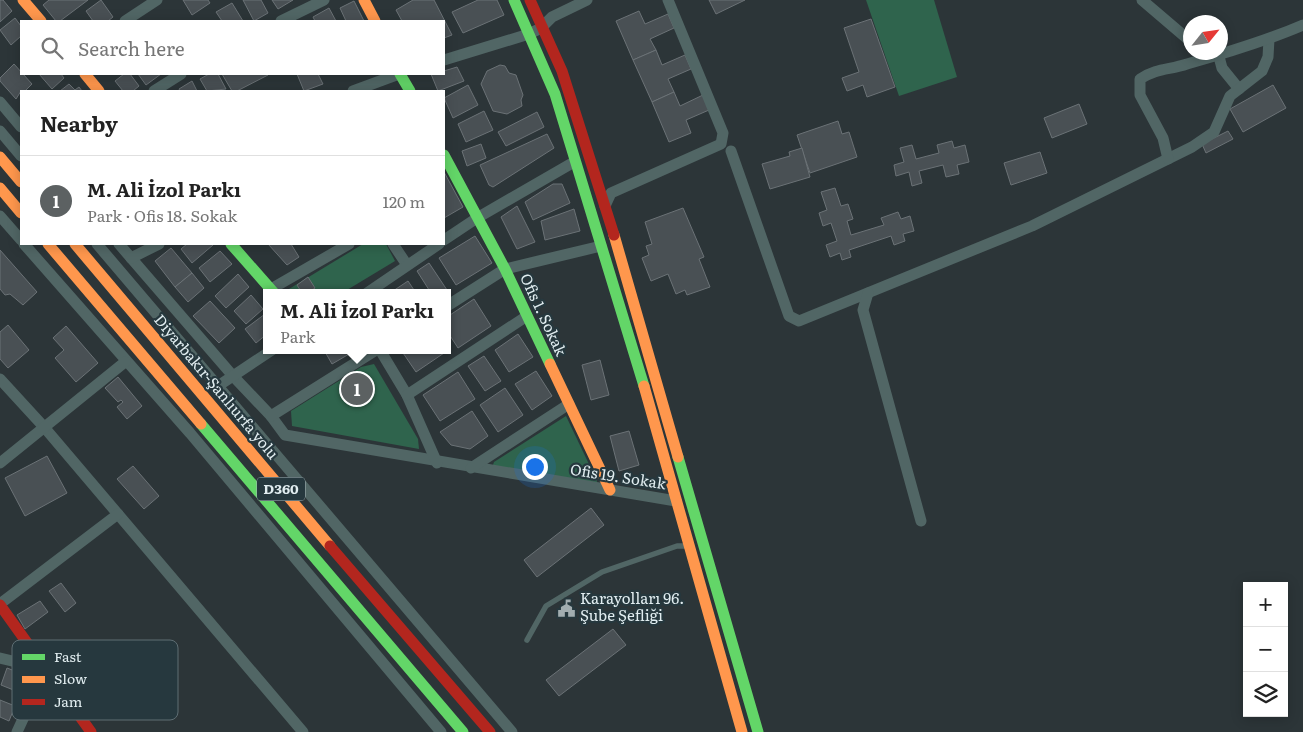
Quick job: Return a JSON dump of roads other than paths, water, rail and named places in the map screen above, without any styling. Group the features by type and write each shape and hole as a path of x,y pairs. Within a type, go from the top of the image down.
{"main road":[{"path":"364,0 374,20"},
{"path":"514,0 556,94 574,162 644,384 688,546 742,732"},
{"path":"530,0 562,71 605,206 758,732"},
{"path":"25,1 40,20"},
{"path":"86,75 98,90"},
{"path":"401,75 409,90"},
{"path":"0,157 20,181"},
{"name":"Ofis 1. Sokak","path":"445,157 505,269 610,490"},
{"path":"0,188 20,212"},
{"name":"D360","path":"49,245 463,732"},
{"name":"Diyarbakır-Şanlıurfa yolu","path":"75,245 490,732"},
{"path":"232,245 270,289"},
{"path":"0,605 25,640"},
{"path":"82,720 91,732"}],"street":[{"path":"127,20 157,0"},
{"path":"283,20 324,0"},
{"path":"445,60 529,34 542,28 552,18 587,0"},
{"path":"668,0 725,143 789,316 799,321 1032,226 1192,146 1214,132 1230,96 1262,70 1268,57 1269,39"},
{"path":"1142,0 1183,35"},
{"path":"1228,49 1269,39 1303,25"},
{"path":"1168,159 1163,138 1140,95 1140,79 1152,70 1187,60"},
{"path":"1218,60 1239,89"},
{"path":"156,90 179,75"},
{"path":"356,90 397,75"},
{"path":"0,102 20,126"},
{"path":"0,131 20,155"},
{"path":"605,206 610,193 725,143"},
{"path":"445,239 574,162"},
{"path":"0,216 20,239"},
{"path":"25,245 202,448 441,732"},
{"path":"98,245 512,732"},
{"path":"120,245 233,376 271,416 372,354"},
{"path":"131,258 158,245"},
{"path":"275,289 347,245"},
{"path":"395,245 407,265"},
{"path":"373,289 437,245"},
{"path":"451,303 505,269 601,246"},
{"path":"863,310 868,293"},
{"path":"853,300 863,310 921,521"},
{"path":"407,395 527,316"},
{"path":"218,386 266,354"},
{"path":"381,354 407,395 437,463"},
{"path":"0,463 125,362"},
{"path":"0,379 44,427 303,732"},
{"path":"471,468 569,404"},
{"name":"Ofis 19. Sokak","path":"271,416 285,435 437,463 676,501"},
{"path":"0,605 118,514"},
{"path":"17,732 23,720"}],"lane":[{"path":"527,640 546,606 602,572 677,546 688,546"}],"place":[{"name":"M. Ali İzol Parkı","path":"357,389"},
{"name":"Karayolları 96. Şube Şefliği","path":"566,608"}]}
